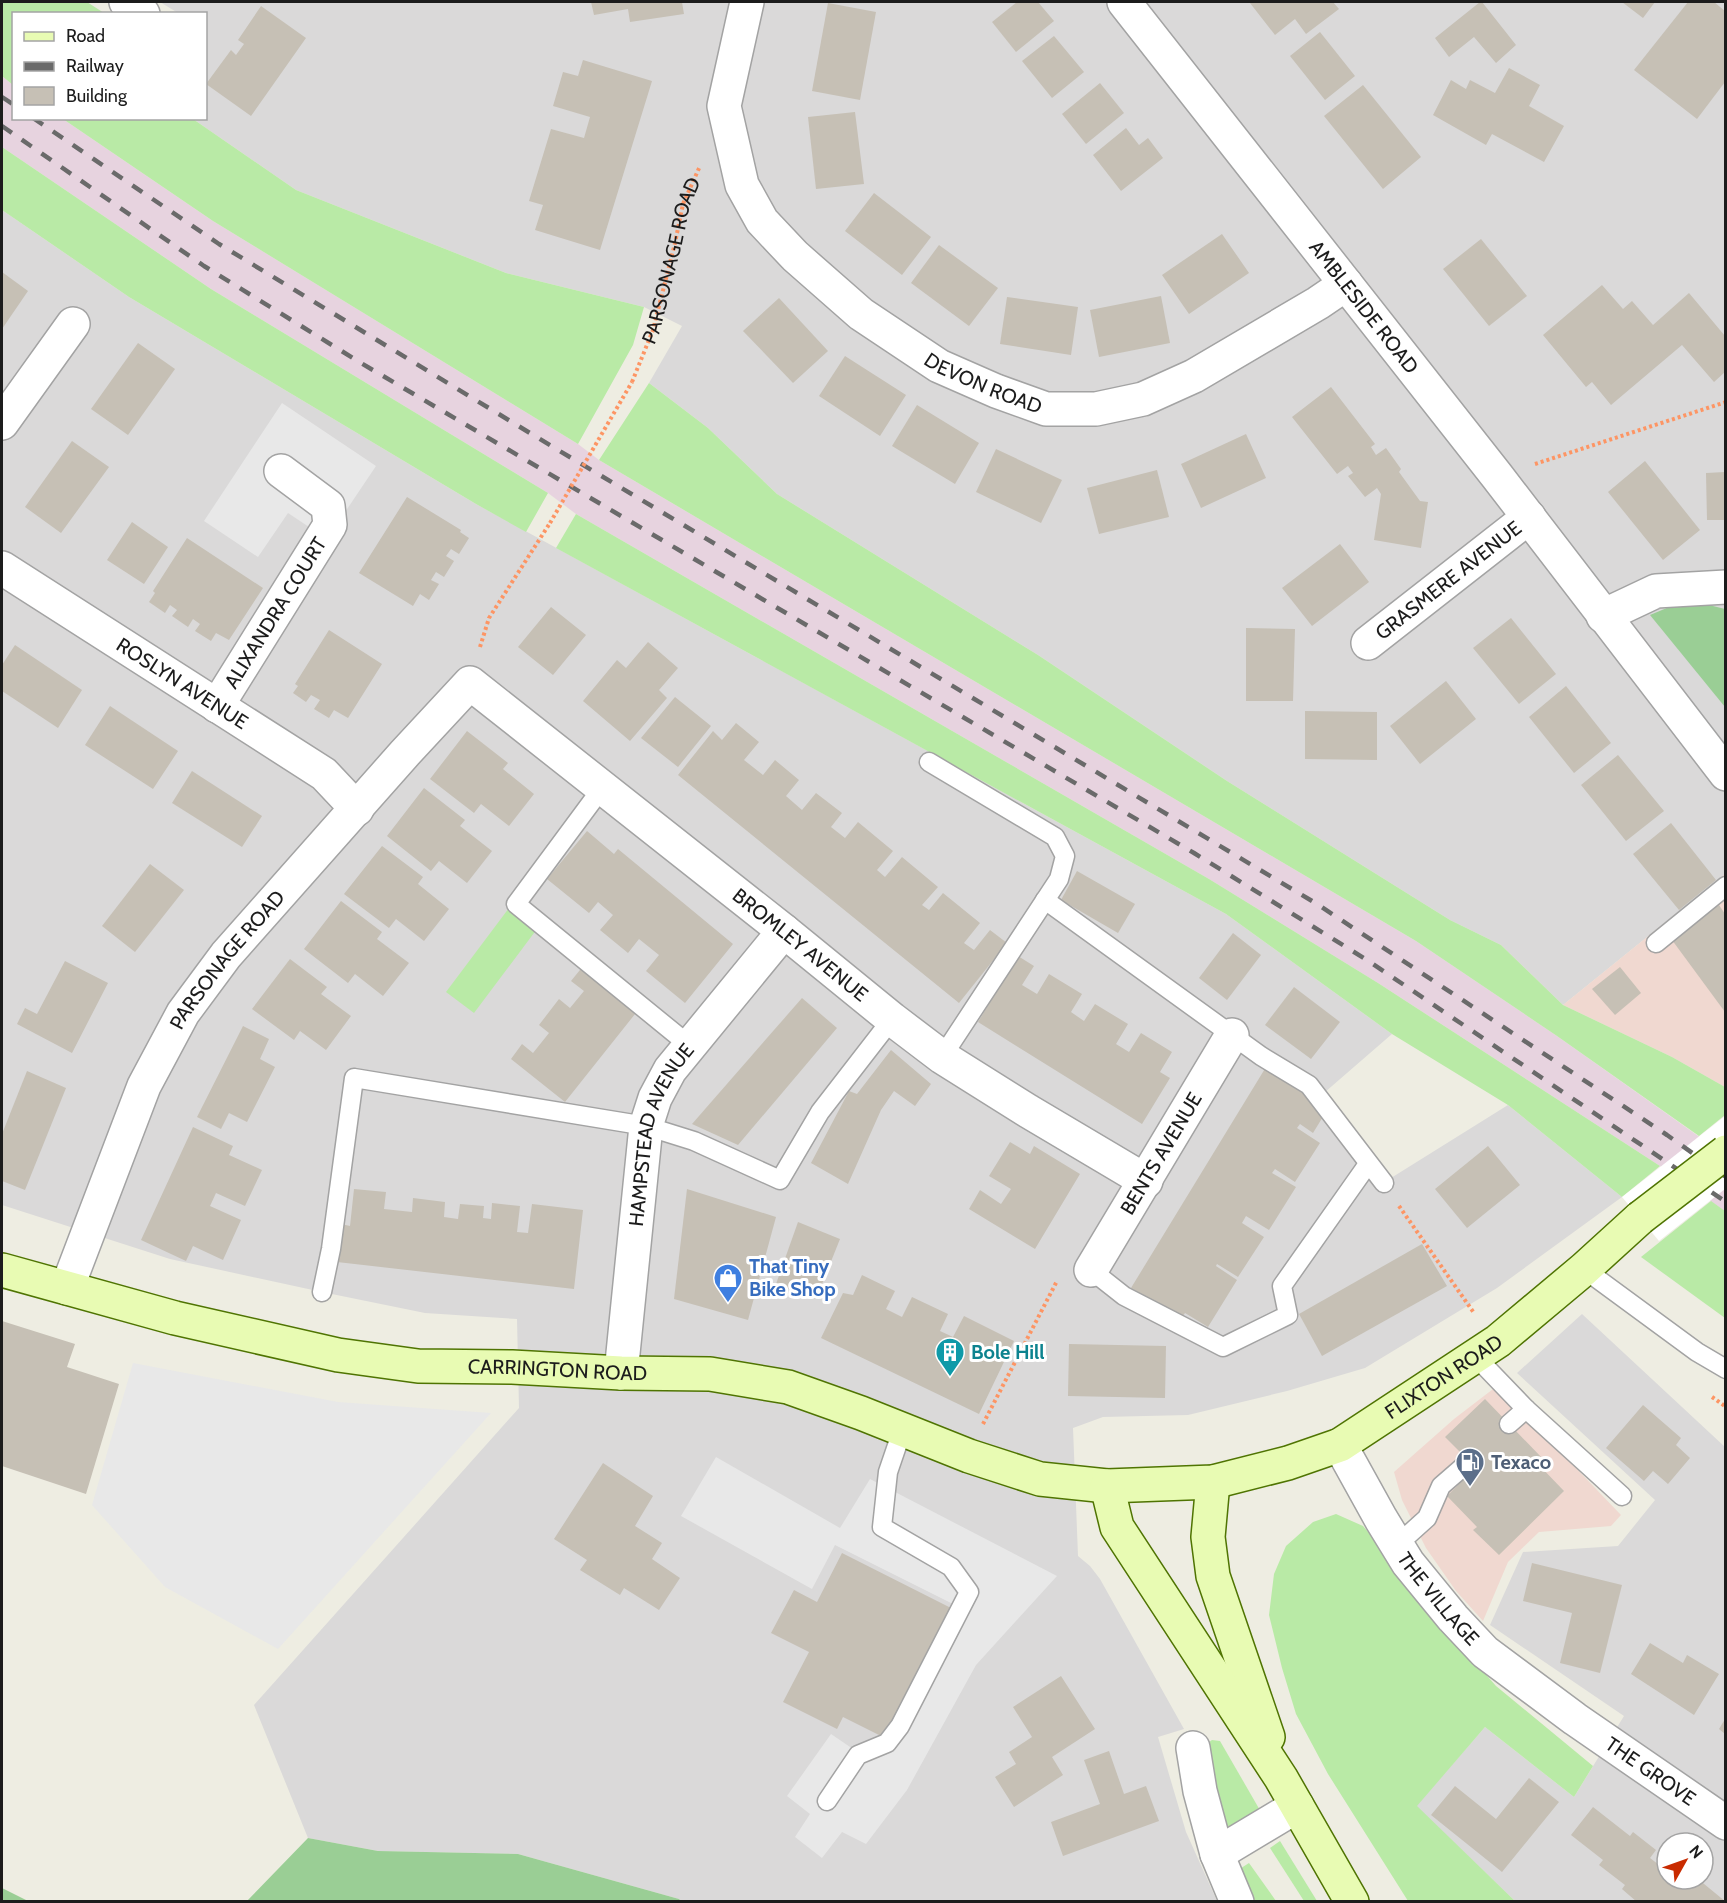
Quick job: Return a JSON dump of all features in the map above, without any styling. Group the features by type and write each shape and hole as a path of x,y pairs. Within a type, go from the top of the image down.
{"main road":[{"name":"FLIXTON ROAD","path":"1107,1486 1213,1482 1288,1463 1340,1445 1486,1349 1584,1269 1640,1218 1725,1152"},
{"name":"CARRINGTON ROAD","path":"2,1270 175,1318 338,1355 418,1366 710,1374 788,1387 969,1456 1040,1479 1107,1486"},
{"path":"1213,1482 1208,1537 1213,1576 1289,1792"},
{"path":"1107,1486 1117,1527 1289,1792 1352,1902"}],"street":[{"path":"126,2 141,12"},
{"name":"DEVON ROAD","path":"747,2 724,106 742,185 762,221 795,256 861,314 939,366 996,392 1046,409 1096,409 1143,399 1194,376 1346,284"},
{"name":"AMBLESIDE ROAD","path":"1124,2 1529,517 1603,616 1723,764"},
{"path":"2,423 73,324"},
{"name":"ALIXANDRA COURT","path":"217,706 330,525 328,506 281,471"},
{"name":"GRASMERE AVENUE","path":"1368,643 1529,517"},
{"name":"ROSLYN AVENUE","path":"2,568 324,774 357,809"},
{"path":"1603,616 1656,591 1725,588"},
{"name":"BROMLEY AVENUE","path":"470,683 942,1057 1146,1181"},
{"name":"PARSONAGE ROAD","path":"67,1288 144,1086 183,1013 226,955 470,683"},
{"name":"HAMPSTEAD AVENUE","path":"621,1372 646,1126 670,1070 784,931"},
{"name":"BENTS AVENUE","path":"1091,1270 1232,1035"},
{"name":"THE VILLAGE","path":"1340,1445 1408,1563 1453,1618 1485,1652 1575,1719"},
{"name":"THE GROVE","path":"1575,1719 1725,1823"},
{"path":"1192,1748 1200,1791 1217,1854 1237,1902"},
{"path":"1217,1854 1289,1792"}],"lane":[{"path":"929,762 1055,837 1065,856 1059,879 942,1057"},
{"path":"602,788 516,904 689,1045"},
{"path":"1656,943 1725,886"},
{"path":"1045,900 1232,1035 1309,1085 1384,1183"},
{"path":"322,1292 331,1249 354,1077 646,1126 694,1141 780,1180 820,1112 892,1019"},
{"path":"1091,1270 1124,1296 1223,1347 1287,1315 1282,1286 1368,1164"},
{"path":"1584,1269 1697,1352 1725,1369"},
{"path":"1486,1349 1526,1409 1622,1496"},
{"path":"1509,1424 1526,1409"},
{"path":"827,1801 858,1755 887,1743 900,1726 969,1592 951,1567 882,1527 888,1472 902,1431"},
{"path":"1397,1545 1427,1518 1441,1486 1464,1466"}],"path":[{"name":"PARSONAGE ROAD","path":"470,683 489,618 550,523 632,382 653,330 683,204 700,165"},
{"path":"1497,476 1725,402"},
{"path":"1384,1183 1470,1308 1486,1349"},
{"path":"969,1456 1066,1264 1091,1270"}],"shaded area":[{"path":"160,2 1725,2 1725,874 1563,1005 1501,945 1450,920 1397,887 1227,781 1038,655 777,494 708,428 649,383 682,326 644,307 506,273 296,190 194,120 207,120 207,12 176,12"},
{"path":"2,76 12,84 12,120 64,120 213,221 578,444 599,460 1416,941 1557,1036 1725,1155 1725,1211 1660,1166 1378,983 1209,879 576,514 548,493 211,289 2,147"},
{"path":"2,210 129,297 476,504 1226,914 1392,1034 1317,1099 1383,1183 1508,1105 1622,1197 1497,1288 1365,1368 1287,1391 1188,1415 1103,1417 1073,1428 1078,1556 1100,1579 1184,1729 1158,1737 1186,1832 1217,1901 681,1901 518,1854 378,1851 308,1838 254,1705 519,1408 517,1319 425,1313 170,1259 2,1205"},
{"path":"282,403 376,466 327,539 288,513 258,557 204,521"},
{"path":"1725,874 1725,1087 1672,1057 1563,1005"},
{"path":"1582,1314 1725,1447 1725,1901 1515,1901 1416,1806 1485,1727 1574,1797 1624,1716 1490,1625 1523,1552 1618,1546 1655,1500 1517,1373"},
{"path":"133,1363 338,1402 491,1413 278,1649 165,1587 92,1505"},
{"path":"1497,1386 1621,1515 1611,1526 1539,1532 1508,1562 1483,1621 1456,1591 1426,1548 1402,1500 1394,1472 1454,1419"},
{"path":"716,1457 840,1528 870,1479 1057,1576 976,1665 907,1790 866,1844 842,1832 822,1858 795,1837 810,1814 787,1796 831,1734 856,1751 885,1741 955,1605 835,1545 812,1589 681,1516"}],"green space":[{"path":"2,2 87,2 102,12 12,12 12,84 2,76"},
{"path":"64,120 194,120 296,190 506,273 644,307 633,345 578,444 213,221"},
{"path":"2,147 211,289 548,493 526,532 129,297 2,210"},
{"path":"649,383 708,428 777,494 1038,655 1227,781 1397,887 1450,920 1501,945 1563,1005 1672,1057 1725,1087 1725,1115 1699,1136 1416,941 599,460"},
{"path":"576,514 1209,879 1378,983 1660,1166 1622,1197 1508,1105 1392,1034 1226,914 556,548"},
{"path":"1697,602 1725,609 1725,707 1650,615 1674,605"},
{"path":"509,908 537,929 474,1013 446,992"},
{"path":"1711,1201 1725,1211 1725,1318 1641,1257"},
{"path":"1336,1514 1363,1526 1396,1564 1445,1628 1496,1686 1593,1766 1574,1797 1485,1727 1417,1806 1515,1901 1408,1901 1328,1774 1296,1714 1269,1615 1274,1574 1286,1546 1313,1522"},
{"path":"1212,1740 1220,1741 1261,1812 1230,1829 1214,1807 1202,1747"},
{"path":"308,1838 378,1851 518,1854 681,1901 247,1901"},
{"path":"1280,1841 1317,1901 1304,1901 1270,1848"},
{"path":"1249,1863 1276,1901 1252,1901 1235,1872"},
{"path":"2,1888 28,1901 2,1901"}],"pier":[{"path":"1725,1116 1725,1189 1659,1241 1622,1197"}],"building":[{"path":"591,2 682,2 684,14 630,22 628,9 594,15"},
{"path":"1017,2 1038,2 1054,21 1016,52 992,22"},
{"path":"1333,2 1339,9 1306,34 1295,19 1275,35 1250,3"},
{"path":"1480,2 1516,45 1496,63 1474,37 1449,57 1435,38"},
{"path":"1622,2 1655,2 1643,18"},
{"path":"1688,2 1714,2 1725,11 1725,82 1697,119 1634,70"},
{"path":"828,3 876,12 860,100 812,91"},
{"path":"261,6 306,38 251,116 207,85 231,50 236,55 244,44 238,40"},
{"path":"1320,32 1355,76 1325,100 1290,56"},
{"path":"1054,36 1084,72 1052,98 1022,61"},
{"path":"583,60 652,81 600,250 535,230 543,205 529,201 551,129 584,138 590,117 553,106 563,72 578,76"},
{"path":"1509,68 1540,85 1529,106 1564,126 1544,162 1492,134 1486,145 1433,115 1451,80 1466,89 1470,80 1495,93"},
{"path":"1100,83 1124,113 1086,144 1062,114"},
{"path":"1363,85 1421,157 1383,189 1324,116"},
{"path":"855,112 864,184 816,189 808,117"},
{"path":"1126,128 1139,145 1148,138 1163,158 1121,191 1093,155"},
{"path":"874,193 931,237 902,275 845,231"},
{"path":"1222,234 1249,273 1189,314 1162,275"},
{"path":"1481,239 1527,296 1489,326 1443,269"},
{"path":"939,245 998,288 969,326 911,283"},
{"path":"2,272 28,291 2,329"},
{"path":"1602,285 1623,309 1632,301 1653,325 1689,293 1725,336 1725,372 1714,382 1682,345 1611,405 1592,382 1586,387 1543,335"},
{"path":"1161,296 1170,343 1099,357 1090,310"},
{"path":"1007,297 1078,307 1071,355 1000,344"},
{"path":"779,298 828,351 793,383 743,331"},
{"path":"138,343 175,369 128,435 91,409"},
{"path":"845,356 906,395 880,436 819,396"},
{"path":"1331,387 1375,444 1371,447 1376,455 1386,448 1401,469 1399,472 1420,501 1428,502 1421,548 1374,540 1381,494 1377,488 1365,497 1348,476 1353,473 1348,466 1337,474 1292,417"},
{"path":"917,405 979,443 955,484 892,446"},
{"path":"1246,434 1266,478 1201,508 1181,464"},
{"path":"72,441 109,467 61,533 25,507"},
{"path":"996,449 1062,480 1041,523 976,492"},
{"path":"1645,461 1700,530 1663,560 1608,492"},
{"path":"1157,470 1169,517 1099,534 1087,488"},
{"path":"1725,472 1725,520 1707,520 1706,473"},
{"path":"407,497 461,530 460,532 469,538 459,554 451,549 446,556 454,561 444,577 436,572 431,580 439,584 429,600 420,594 413,606 359,573"},
{"path":"132,522 168,547 144,584 107,560"},
{"path":"187,538 263,588 229,640 216,633 211,641 195,631 200,624 193,619 188,627 172,616 177,610 170,605 165,613 149,602 155,593 153,591"},
{"path":"1340,544 1369,582 1312,626 1282,588"},
{"path":"551,607 586,635 553,675 518,647"},
{"path":"1511,618 1556,674 1519,704 1473,648"},
{"path":"1246,628 1295,629 1293,701 1246,701"},
{"path":"329,630 382,664 348,718 334,710 329,718 314,709 320,700 311,695 306,702 293,693 298,686 295,684"},
{"path":"648,642 678,668 659,690 667,698 630,741 583,701 617,660 626,668"},
{"path":"15,645 82,690 58,728 2,691 2,665"},
{"path":"1446,681 1476,719 1420,764 1390,726"},
{"path":"1566,686 1611,743 1574,773 1529,717"},
{"path":"675,697 711,726 678,767 641,738"},
{"path":"110,706 178,751 153,789 85,745"},
{"path":"1305,711 1377,712 1377,760 1305,759"},
{"path":"736,723 759,742 744,760 763,775 775,760 799,780 786,796 802,810 816,793 842,813 831,827 845,838 858,822 893,851 877,870 885,877 902,857 938,887 922,905 929,910 943,893 980,923 964,943 974,950 990,930 1007,943 959,1003 678,775 713,731 722,740"},
{"path":"467,731 508,763 503,769 534,794 509,826 481,804 474,813 430,779"},
{"path":"1618,755 1664,811 1626,841 1581,785"},
{"path":"192,771 262,816 242,847 172,803"},
{"path":"424,788 465,820 460,826 492,851 467,883 439,861 431,871 387,836"},
{"path":"1671,823 1716,880 1679,910 1633,854"},
{"path":"587,831 614,854 618,849 733,944 685,1003 646,971 659,955 639,939 628,953 600,930 613,915 598,902 589,913 547,879"},
{"path":"382,846 423,877 418,884 449,909 424,941 396,919 389,928 344,894"},
{"path":"150,864 184,890 135,952 102,926"},
{"path":"1077,871 1135,904 1118,933 1061,900"},
{"path":"341,901 382,932 377,939 409,963 383,996 355,974 348,983 304,949"},
{"path":"1719,905 1725,914 1725,1012 1672,940"},
{"path":"1233,933 1261,955 1227,1000 1199,978"},
{"path":"1018,956 1034,966 1022,985 1037,994 1049,974 1082,994 1071,1012 1084,1021 1095,1004 1128,1024 1116,1044 1129,1052 1141,1033 1172,1052 1160,1072 1170,1078 1142,1124 978,1022"},
{"path":"290,959 327,987 321,994 351,1016 326,1050 300,1031 294,1040 252,1009"},
{"path":"65,961 108,983 72,1053 17,1024 25,1008 37,1014"},
{"path":"584,965 639,1009 565,1102 511,1059 522,1044 533,1053 549,1033 539,1025 559,999 570,1008 584,991 571,981"},
{"path":"1620,967 1641,993 1615,1015 1592,989"},
{"path":"1294,987 1340,1022 1311,1059 1265,1025"},
{"path":"802,998 837,1028 738,1145 692,1124"},
{"path":"243,1026 269,1039 260,1059 275,1067 247,1122 229,1113 221,1129 197,1117"},
{"path":"891,1050 931,1084 915,1106 894,1091 881,1110 848,1184 811,1163 849,1091 857,1094"},
{"path":"1266,1067 1304,1090 1324,1115 1313,1133 1300,1124 1297,1128 1320,1143 1295,1182 1275,1169 1272,1173 1296,1187 1269,1230 1246,1216 1242,1223 1264,1237 1238,1277 1217,1264 1216,1266 1237,1280 1208,1327 1185,1313 1181,1319 1131,1288"},
{"path":"27,1071 66,1088 25,1190 2,1181 2,1134"},
{"path":"193,1127 233,1146 229,1155 262,1170 245,1206 216,1193 210,1206 241,1220 223,1260 193,1246 186,1261 141,1240"},
{"path":"1010,1142 1030,1154 1034,1146 1080,1174 1035,1249 969,1209 980,1190 1001,1204 1011,1189 989,1176"},
{"path":"1488,1146 1520,1185 1467,1228 1435,1189"},
{"path":"354,1189 386,1192 384,1209 412,1212 413,1198 445,1202 444,1217 458,1219 460,1204 484,1206 483,1218 491,1219 492,1203 520,1206 517,1232 528,1233 532,1204 583,1210 574,1289 337,1262 341,1224 350,1226"},
{"path":"687,1189 776,1217 748,1320 674,1299"},
{"path":"798,1222 840,1239 816,1299 776,1284"},
{"path":"1422,1244 1447,1286 1322,1356 1299,1314"},
{"name":"Bole Hill","path":"862,1275 895,1291 886,1309 902,1317 912,1297 948,1314 940,1331 953,1337 964,1316 1014,1341 979,1414 821,1338 843,1293 853,1295"},
{"path":"2,1321 75,1344 67,1367 119,1384 86,1494 2,1466"},
{"path":"1069,1344 1166,1346 1165,1398 1068,1396"},
{"path":"1485,1399 1544,1460 1539,1465 1564,1491 1499,1555 1473,1530 1477,1527 1447,1496 1464,1479 1465,1457 1445,1437"},
{"path":"1643,1405 1681,1438 1676,1445 1690,1458 1668,1484 1653,1471 1644,1481 1606,1448"},
{"path":"603,1463 653,1496 635,1526 662,1543 652,1559 680,1578 659,1610 624,1588 620,1595 580,1570 587,1560 554,1539"},
{"path":"842,1553 951,1608 885,1738 843,1717 837,1729 783,1702 809,1652 771,1633 794,1590 817,1602"},
{"path":"1532,1563 1622,1585 1600,1673 1560,1663 1572,1613 1523,1601"},
{"path":"1650,1643 1683,1663 1687,1655 1719,1674 1694,1715 1631,1674"},
{"path":"1061,1676 1095,1729 1052,1757 1063,1775 1014,1807 995,1777 1016,1764 1009,1752 1032,1737 1013,1707"},
{"path":"1725,1719 1725,1734 1719,1729"},
{"path":"1109,1751 1124,1794 1146,1786 1159,1821 1063,1856 1051,1822 1100,1804 1084,1760"},
{"path":"1529,1778 1559,1802 1502,1872 1431,1815 1455,1786 1496,1819"},
{"path":"1593,1807 1630,1836 1633,1832 1655,1849 1650,1858 1655,1862 1655,1891 1713,1891 1726,1902 1637,1902 1622,1889 1625,1885 1599,1865 1603,1860 1571,1835"}],"railway":[{"path":"2,97 12,104"},
{"path":"36,120 219,244 553,447 1317,904 1667,1135 1726,1177"},
{"path":"2,126 204,266 361,363 1194,853 1367,960 1726,1202"}],"place":[{"name":"That Tiny Bike Shop","path":"728,1304"},
{"name":"Bole Hill","path":"950,1378"},
{"name":"Texaco","path":"1470,1488"}]}
